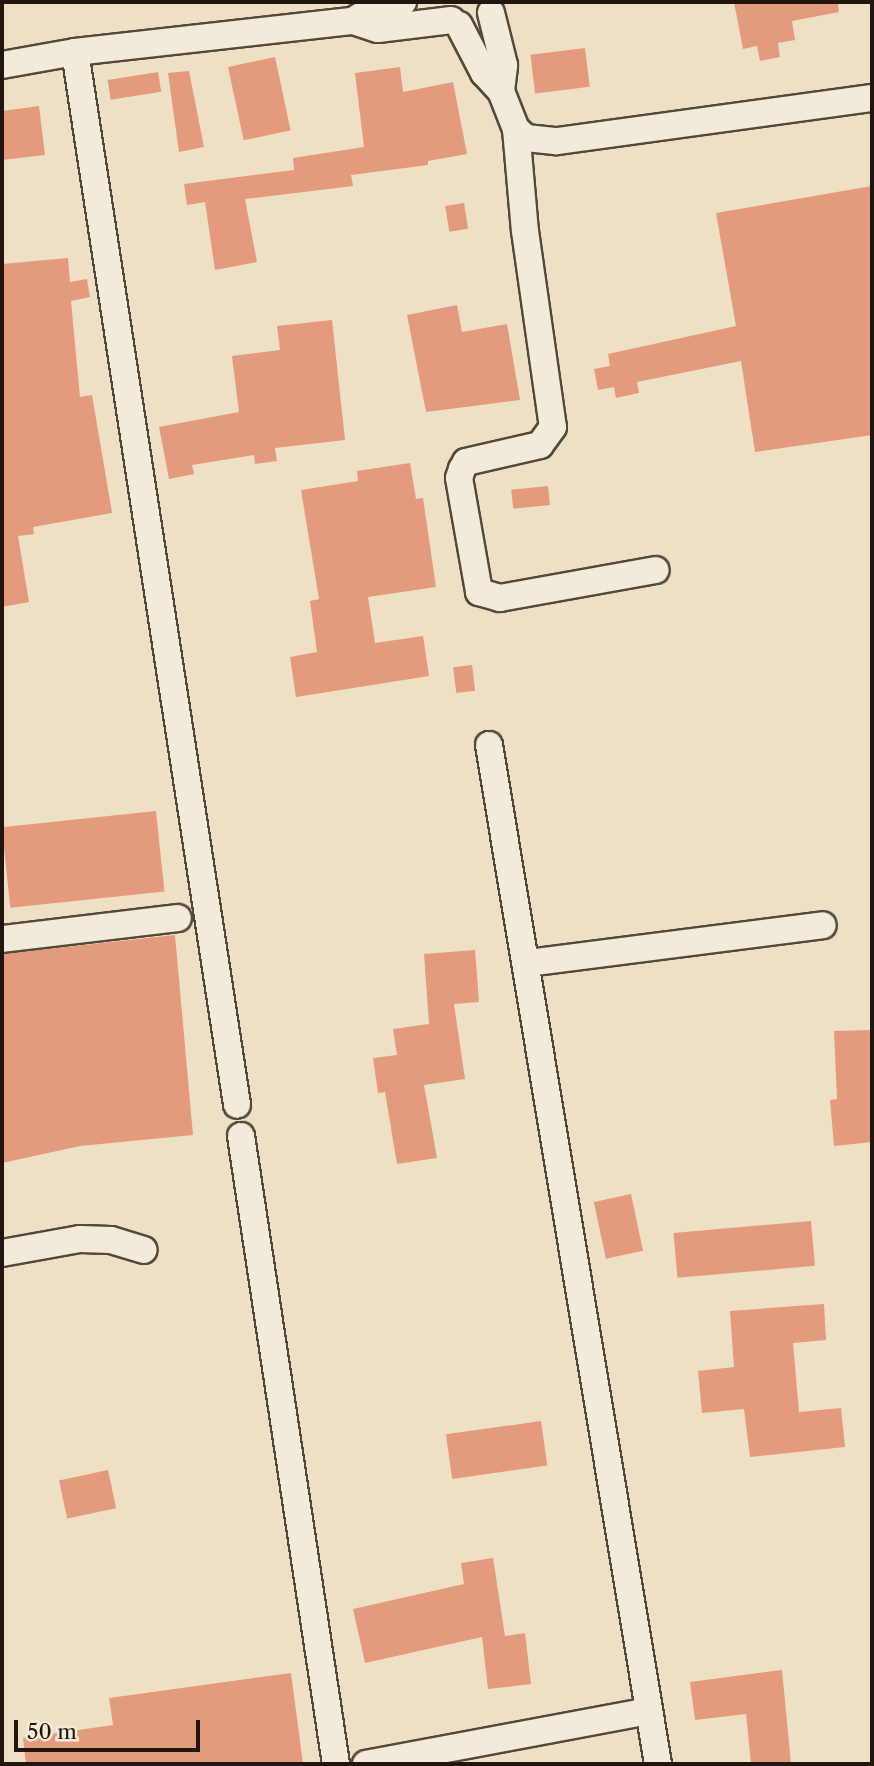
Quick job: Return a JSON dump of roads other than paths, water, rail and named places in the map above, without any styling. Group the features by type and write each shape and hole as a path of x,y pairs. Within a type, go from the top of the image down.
{"street":[{"path":"353,21 375,7 403,2"},
{"path":"2,65 75,52 353,21 378,29 452,16 477,25 491,7"},
{"path":"491,7 504,65 501,91"},
{"path":"452,16 484,74 501,91 516,129 552,427 540,445 466,462 462,469 459,478 479,592 499,598 656,570"},
{"path":"75,52 237,1105"},
{"path":"516,129 526,138 557,141 872,98"},
{"path":"489,745 528,963 658,1764"},
{"path":"2,939 178,918"},
{"path":"528,963 823,925"},
{"path":"240,1136 336,1764"},
{"path":"2,1253 80,1239 111,1240 143,1250"},
{"path":"366,1764 648,1711"}]}
